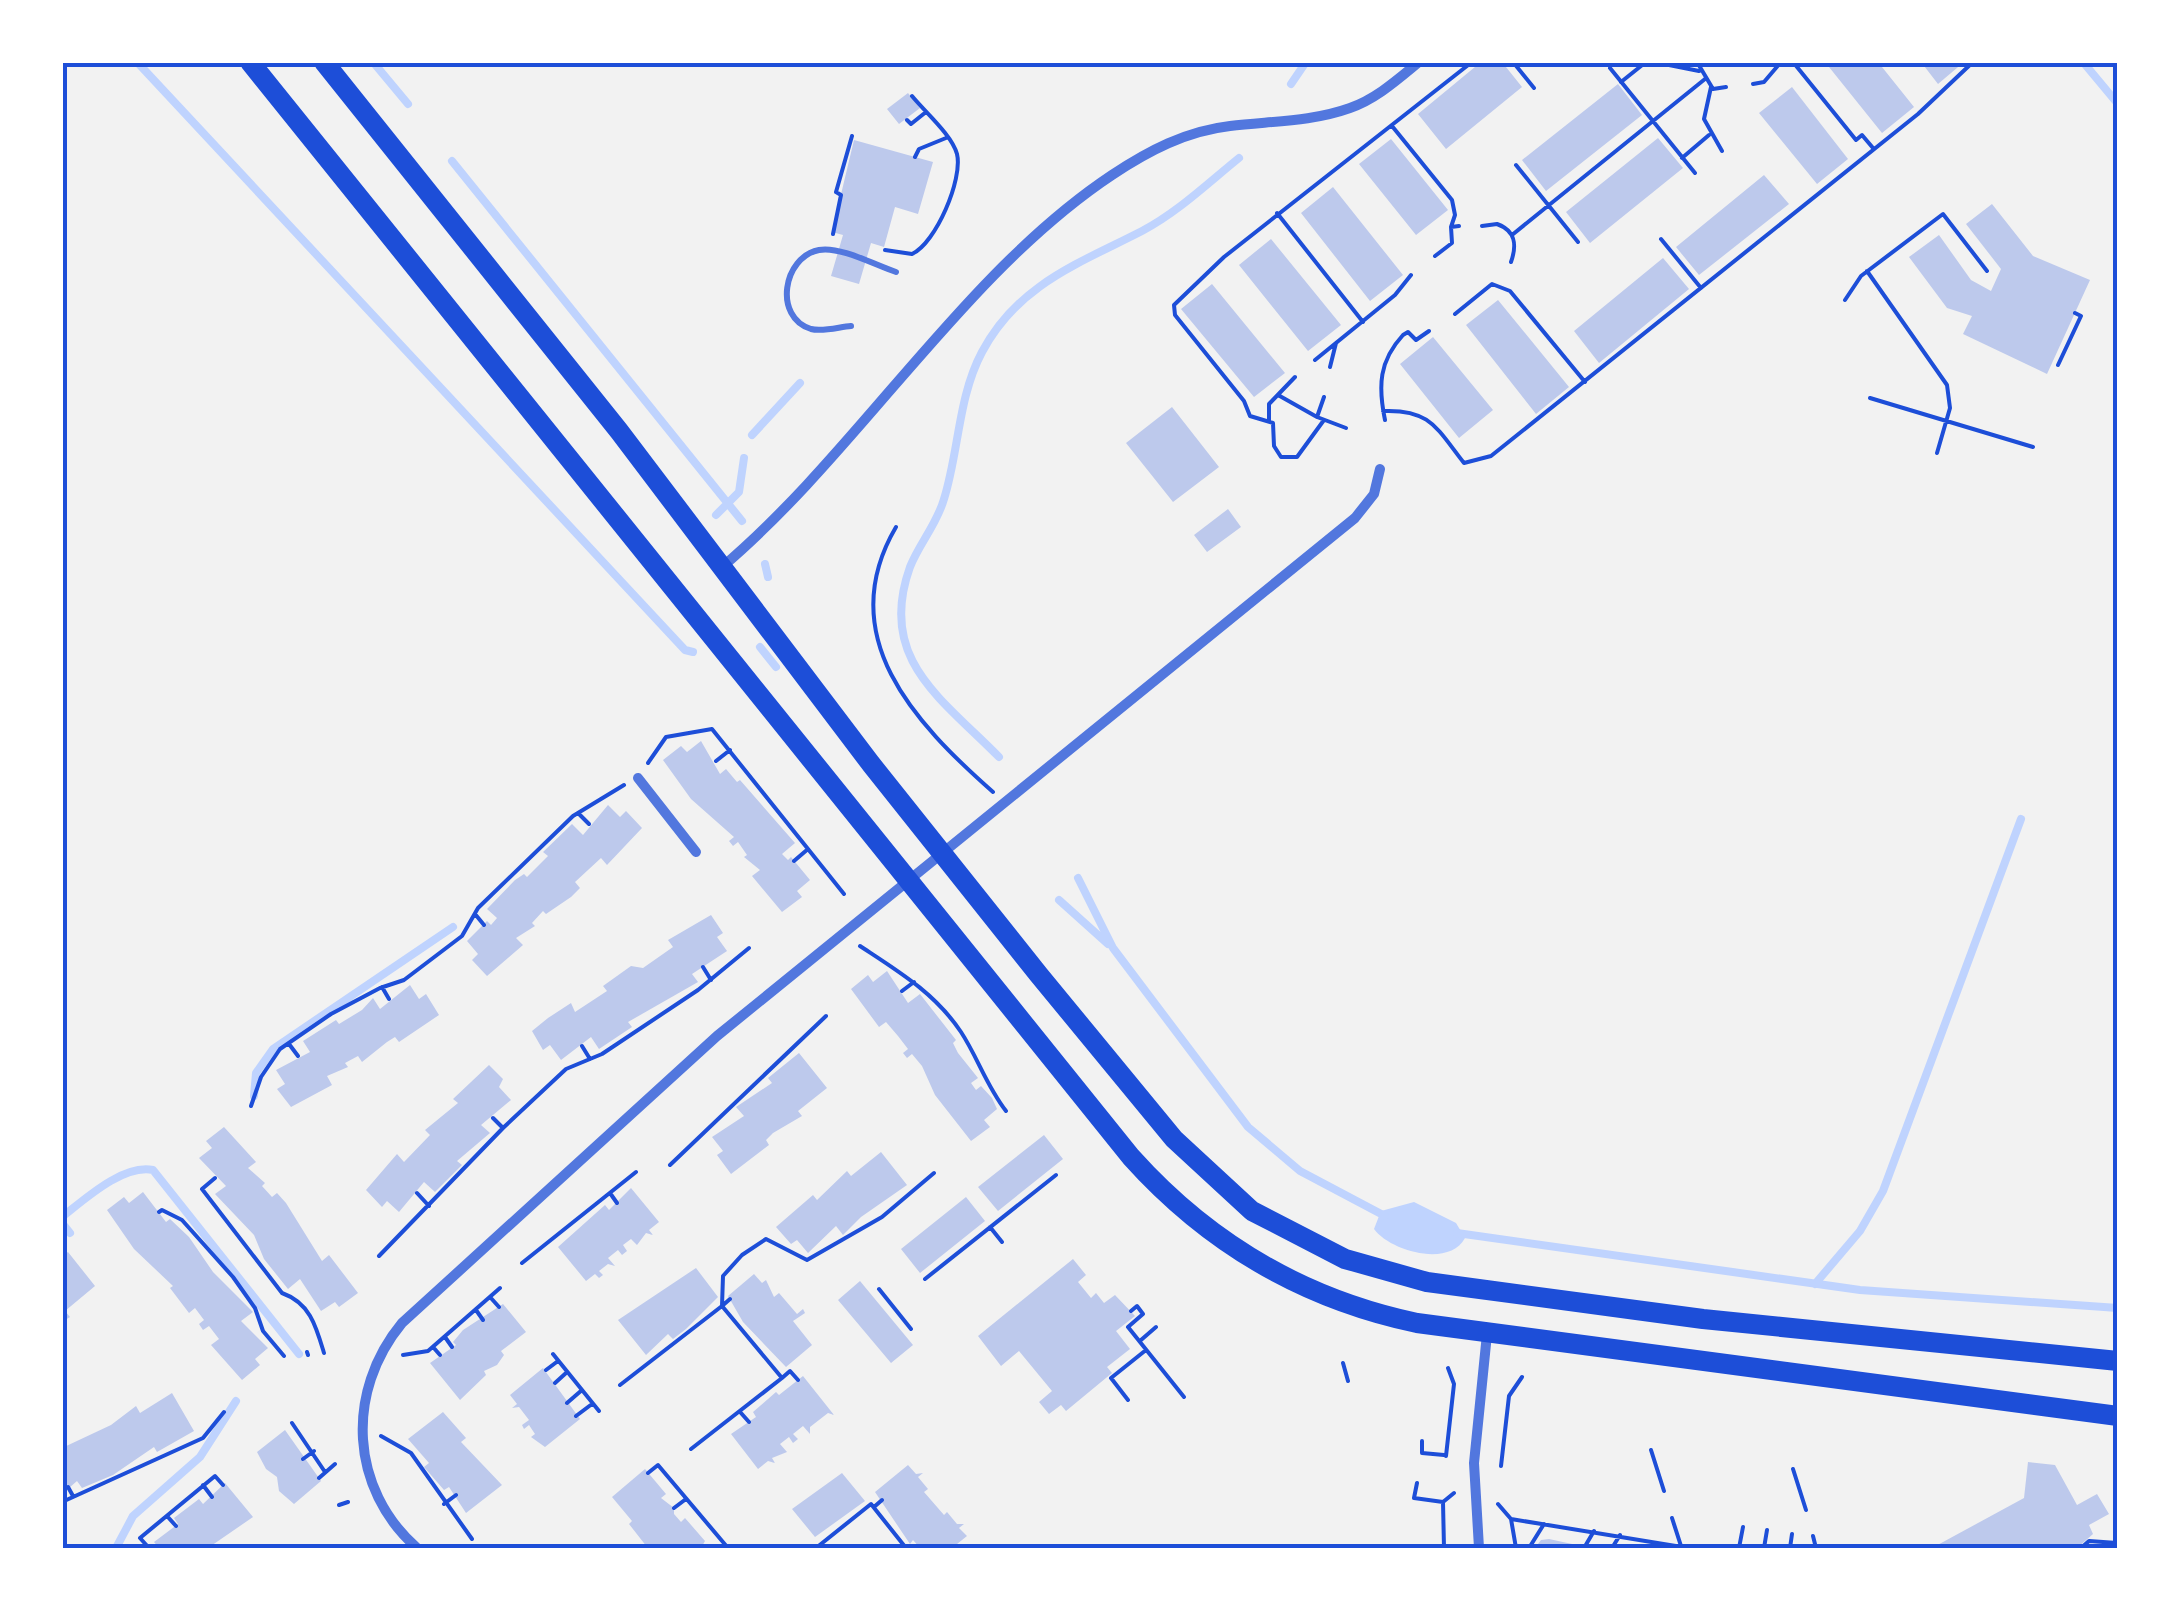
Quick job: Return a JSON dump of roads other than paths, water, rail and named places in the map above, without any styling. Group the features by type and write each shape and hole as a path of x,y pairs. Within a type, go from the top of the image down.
{"main road":[{"path":"250,62 1131,1157 1208,1230 1264,1268 1328,1298 1405,1321 2118,1416"},
{"path":"324,62 941,852 1184,1151 1252,1210 1336,1255 1409,1278 1539,1298 2118,1362"}],"street":[{"path":"722,568 962,311 1106,178 1163,144 1194,134 1226,126 1305,119 1352,108 1419,62"},
{"path":"417,1548 377,1500 363,1448 365,1395 393,1334 694,1056 1355,518 1374,494 1380,469"},
{"path":"637,777 696,852"},
{"path":"1480,1548 1474,1476 1487,1334"}],"lane":[{"path":"851,326 815,330 791,312 787,288 796,264 805,256 827,250 896,272"}],"water":[{"path":"1414,1202 1456,1223 1465,1238 1446,1252 1420,1253 1393,1244 1374,1229 1381,1211"}],"waterway":[{"path":"137,62 685,650 693,652"},
{"path":"373,62 408,104"},
{"path":"1291,84 1306,62"},
{"path":"2083,62 2118,104"},
{"path":"999,757 920,674 908,652 902,627 902,599 910,567 944,499 974,369 997,329 1032,292 1155,223 1239,158"},
{"path":"452,161 742,521"},
{"path":"752,435 800,383"},
{"path":"716,515 739,492 744,458"},
{"path":"765,564 768,577"},
{"path":"760,647 776,667"},
{"path":"1815,1284 1860,1231 1883,1191 2021,819"},
{"path":"1078,878 1113,948 1248,1127 1300,1171 1385,1216"},
{"path":"1059,900 1108,944"},
{"path":"254,1096 256,1073 273,1049 453,927"},
{"path":"62,1217 117,1177 153,1170 299,1354"},
{"path":"62,1223 70,1233"},
{"path":"1457,1233 1860,1290 2118,1308"},
{"path":"116,1548 133,1516 200,1457 236,1401"}]}
